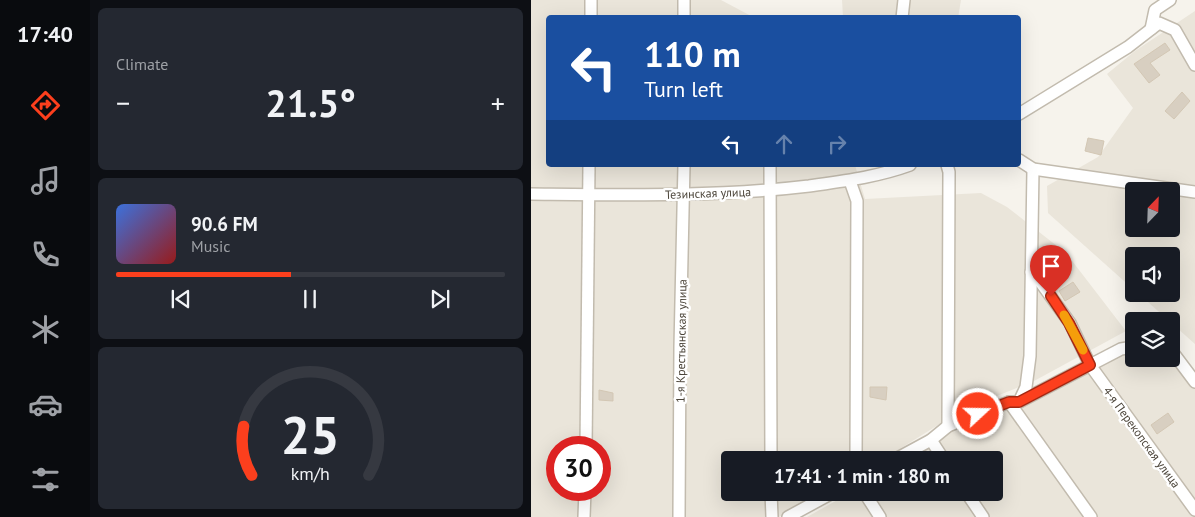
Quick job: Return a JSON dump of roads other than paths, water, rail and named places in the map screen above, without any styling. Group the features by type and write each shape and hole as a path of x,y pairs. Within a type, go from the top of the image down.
{"street":[{"path":"591,0 591,15"},
{"path":"684,0 684,15"},
{"path":"902,15 904,0"},
{"path":"1151,29 1155,10 1170,0"},
{"path":"1021,113 1121,52 1159,23 1175,30 1195,65"},
{"path":"1021,161 1033,169 1195,192"},
{"path":"586,436 589,167"},
{"name":"1-я Крестьянская улица","path":"679,517 684,167"},
{"path":"770,167 771,451"},
{"name":"Тезинская улица","path":"531,194 685,194 770,191 849,181 900,167"},
{"path":"948,167 948,426"},
{"path":"1014,402 1026,387 1029,356 1033,169"},
{"path":"849,181 857,201 856,451"},
{"name":"4-я Перекопская улица","path":"1031,272 1069,323 1090,365 1195,510"},
{"path":"911,451 931,440 948,426 1014,402 1125,349"},
{"path":"1180,362 1195,382"},
{"path":"1014,402 1091,517"},
{"path":"931,440 939,451"},
{"path":"584,517 585,501"},
{"path":"771,501 772,517"},
{"path":"788,517 817,501"},
{"path":"870,501 880,517"},
{"path":"972,501 983,517"}]}
